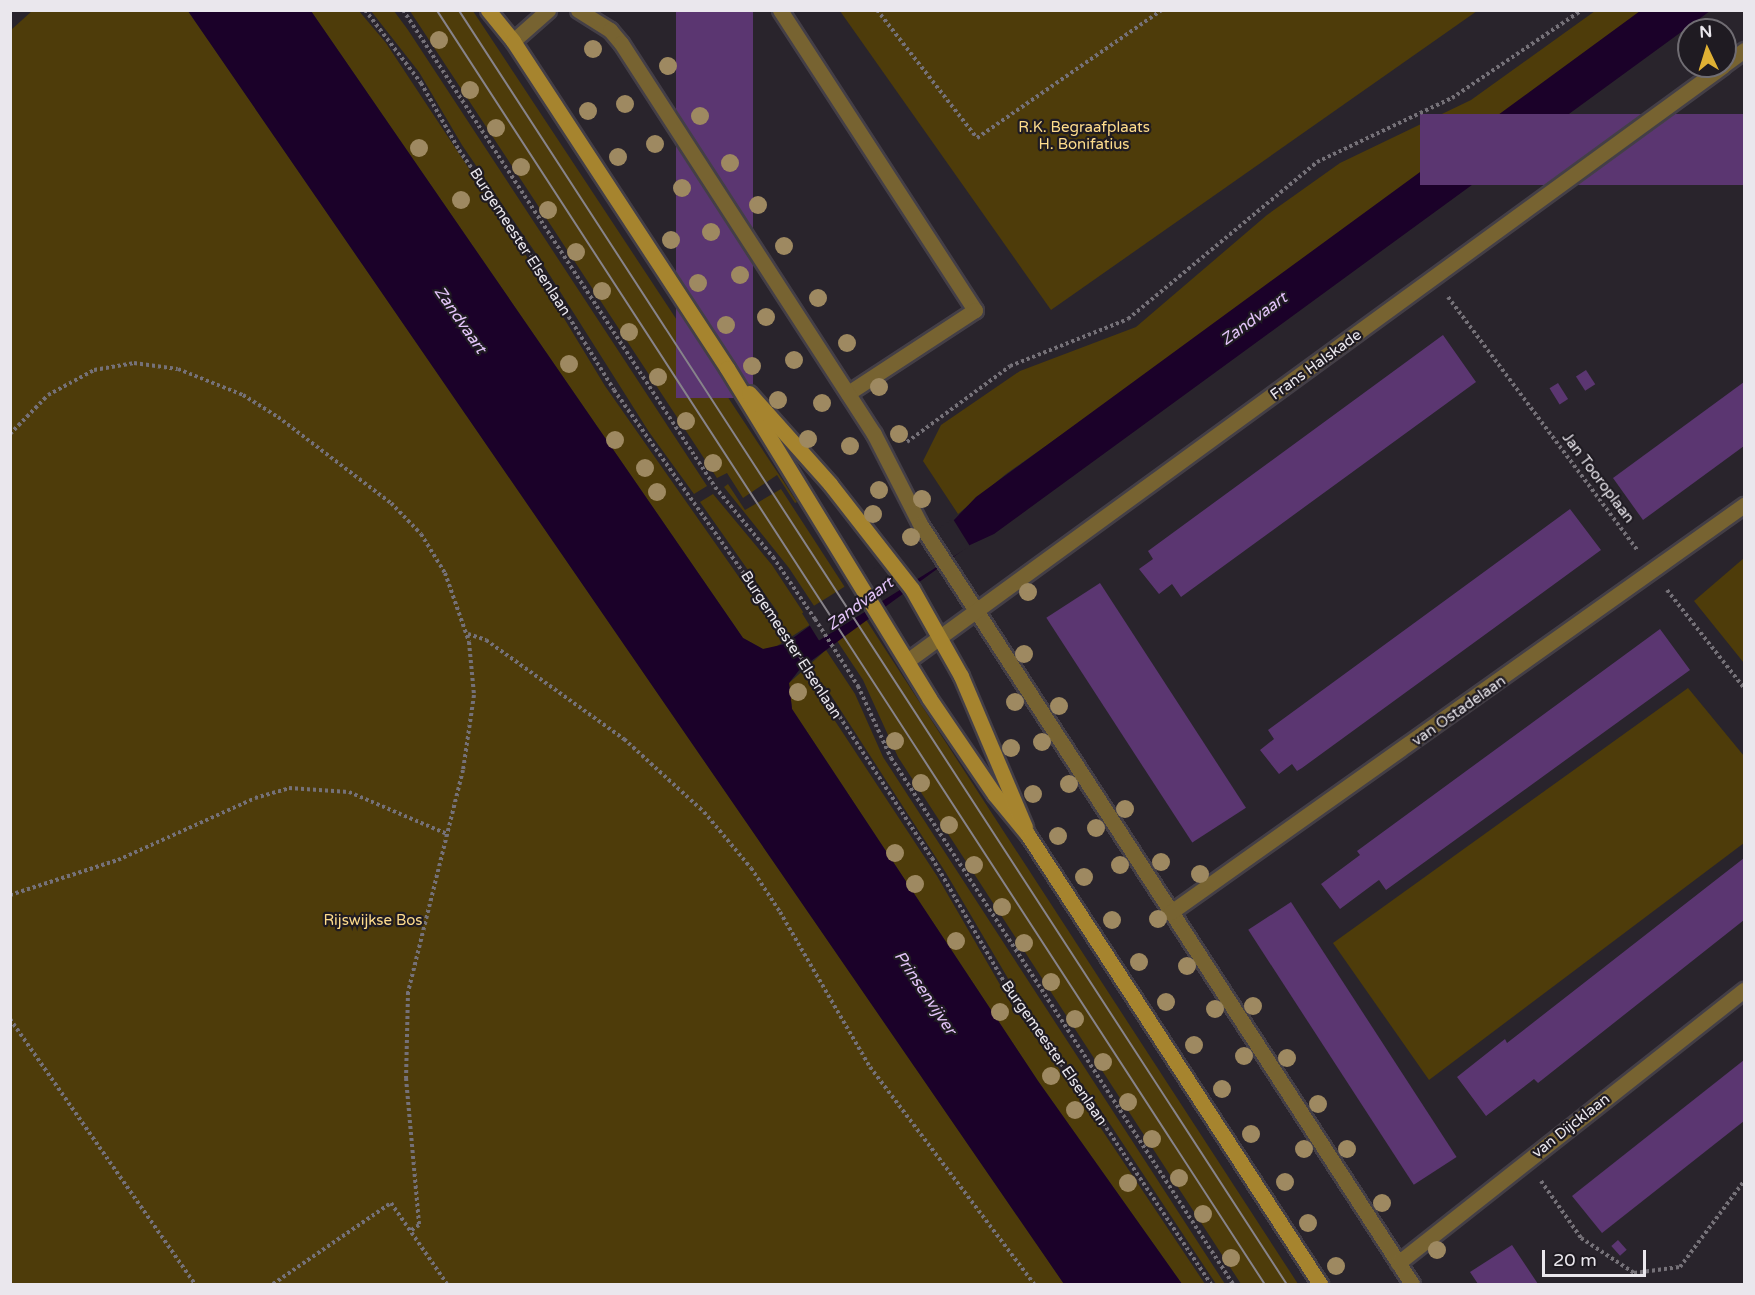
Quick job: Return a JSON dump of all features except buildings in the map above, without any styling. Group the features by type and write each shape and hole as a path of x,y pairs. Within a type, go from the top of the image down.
{"main road":[{"path":"488,10 513,41 727,368 907,661 979,773 1028,835 1320,1284"},
{"path":"501,10 513,41"},
{"path":"727,368 894,563 912,589 941,637 1004,768 1028,835"}],"street":[{"path":"513,41 548,10"},
{"path":"578,10 610,30 621,43 848,393 885,453 928,537 1412,1284"},
{"path":"780,10 975,310 848,393"},
{"name":"Frans Halskade","path":"907,661 1435,279 1706,78"},
{"name":"van Ostadelaan","path":"1171,912 1653,573 1744,505"},
{"name":"van Dijcklaan","path":"1398,1263 1744,990"}],"path":[{"name":"Burgemeester Elsenlaan","path":"365,10 421,83 459,150 519,235 614,390 774,616 932,858 1021,1011 1083,1092 1211,1284"},
{"name":"Burgemeester Elsenlaan","path":"403,10 714,487 773,557 833,646 858,687 891,758 1233,1284"},
{"path":"878,10 977,138 1162,10"},
{"path":"885,453 925,432 1010,366 1128,319 1317,162 1452,98 1582,10"},
{"name":"Jan Tooroplaan","path":"1435,279 1653,573 1744,688"},
{"path":"10,434 48,395 94,370 145,364 211,380 278,417 406,516 445,573 467,634 474,695 472,718 447,834 416,952 405,1027 418,1225 410,1231"},
{"path":"467,634 486,640 624,739 704,812 775,904 870,1067 1034,1284"},
{"path":"10,896 118,860 255,798 289,788 349,792 447,834"},
{"path":"10,1019 195,1284"},
{"path":"1527,1162 1581,1238 1634,1273 1680,1267 1744,1181"},
{"path":"273,1284 391,1203 447,1284"}],"green space":[{"name":"Rijswijkse Bos","path":"32,11 188,11 1064,1284 11,1284 11,30"},
{"path":"311,11 359,11 386,43 522,249 605,386 769,620 779,614 700,502 713,494 772,565 811,624 774,648 763,649 743,638"},
{"path":"371,11 394,11 408,30 707,486 694,494 649,432 537,255 462,145 419,72"},
{"path":"410,11 473,11 797,502 795,503 777,475 743,498 727,473 717,478"},
{"name":"R.K. Begraafplaats H. Bonifatius","path":"840,11 1477,11 1051,310"},
{"path":"1595,11 1643,11 1272,286 1006,474 958,514 923,461 941,425 1020,371 1136,327 1267,215 1340,163 1471,100"},
{"path":"728,484 745,510 781,489 1298,1284 1241,1284 898,757 863,680 789,568 724,487"},
{"path":"1744,558 1744,663 1694,601"},
{"path":"826,650 855,694 883,757 1225,1284 1216,1284 1098,1106 1026,1009 946,873 825,686 816,692 937,876 1013,1007 1080,1097 1205,1284 1182,1284 1038,1081 792,709 789,683"},
{"path":"1688,688 1744,756 1744,843 1429,1080 1333,943"}],"water":[{"path":"188,11 311,11 743,638 763,649 785,644 954,520 976,497 1640,11 1710,11 1700,18 1677,18 1677,35 994,534 970,545 800,669 789,683 792,709 1038,1081 1182,1284 1064,1284"}],"pier":[{"path":"953,519 970,546 819,640 802,613"}],"tram line":[{"path":"437,10 1265,1284"},
{"path":"459,10 1287,1284"}],"water label":[{"name":"Zandvaart","path":"1254,319"},
{"name":"Zandvaart","path":"460,320"},
{"name":"Zandvaart","path":"860,604"},
{"name":"Prinsenvijver","path":"925,993"}]}
